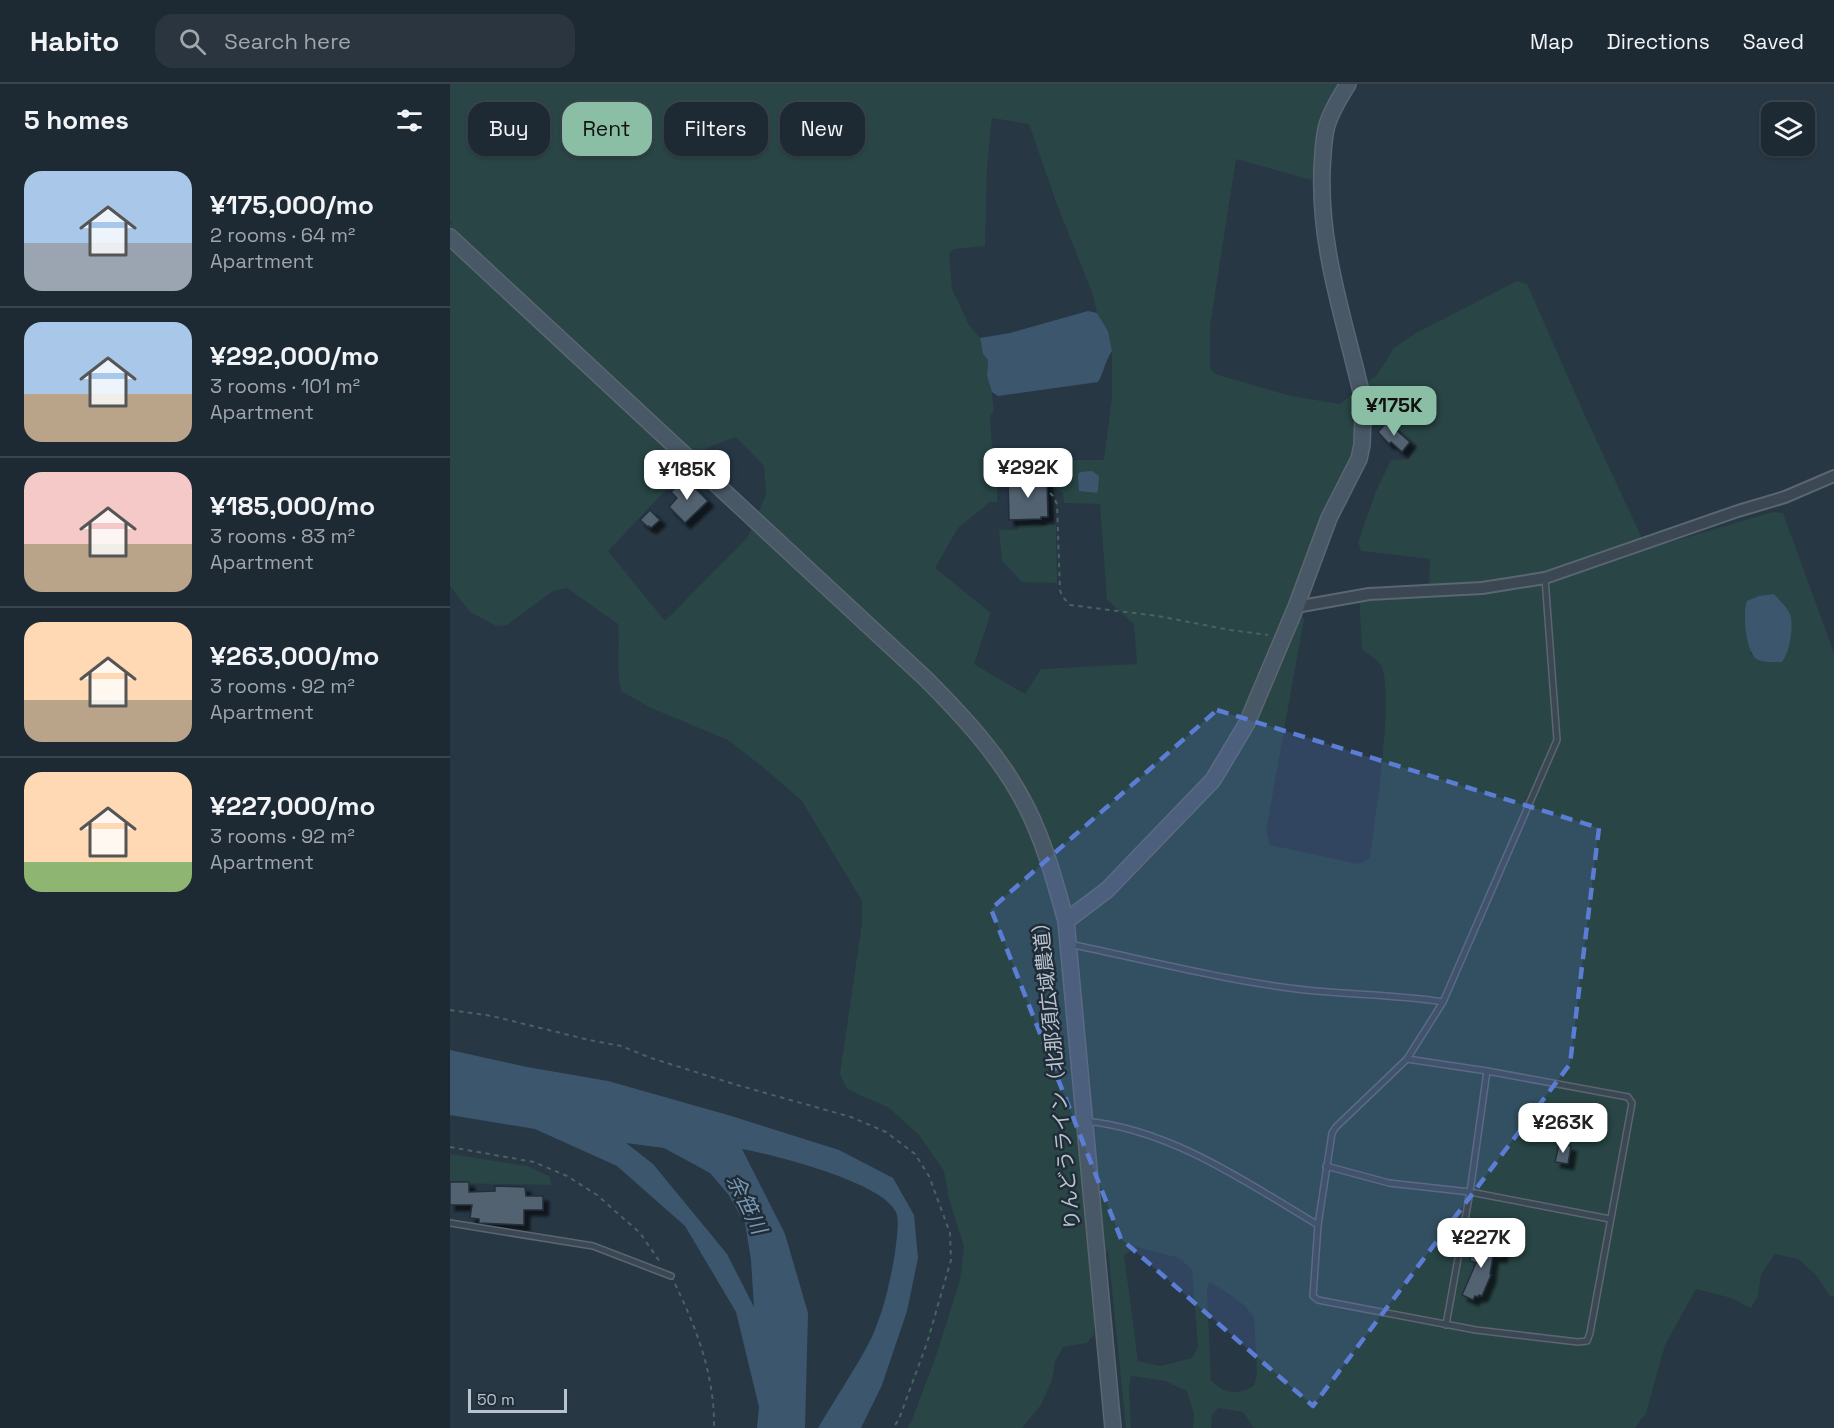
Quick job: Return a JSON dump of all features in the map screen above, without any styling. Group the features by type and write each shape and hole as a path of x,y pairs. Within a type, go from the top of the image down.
{"street":[{"path":"1065,921 1107,890 1213,780 1247,723 1296,607 1308,569 1329,518 1355,467 1362,445 1362,396 1330,268 1322,187 1327,125 1335,104 1348,84"},
{"name":"りんどうライン（北那須広域農道）","path":"450,237 925,678 961,714 991,750 1027,808 1045,849 1065,921 1113,1428"},
{"path":"1296,607 1369,594 1482,588 1545,578 1785,497 1834,476"}],"lane":[{"path":"1407,1059 1628,1097 1632,1103 1587,1341 1578,1342 1446,1325 1318,1300 1313,1296 1318,1225 1332,1133 1407,1059 1443,1002 1557,740 1545,578"},
{"path":"1067,943 1197,972 1286,988 1443,1002"},
{"path":"1446,1325 1470,1192 1487,1071"},
{"path":"1084,1121 1108,1123 1141,1132 1208,1160 1318,1225"},
{"path":"1326,1166 1389,1183 1470,1192 1610,1219"},
{"path":"450,1223 592,1246 670,1276"}],"path":[{"path":"1050,493 1057,504 1060,590 1070,605 1158,616 1230,630 1283,637"},
{"path":"450,1010 492,1016 621,1046 651,1058 737,1085 851,1117 886,1132 915,1154 929,1176 950,1233 951,1260 927,1343 899,1419 893,1428"},
{"path":"450,1147 534,1162 567,1176 597,1195 640,1233 670,1276 702,1346 710,1381 714,1428"}],"highlighted area":[{"path":"1217,710 1599,828 1570,1064 1313,1406 1121,1239 991,909"}],"green space":[{"path":"450,84 1345,84 1311,180 1236,159 1210,326 1210,368 1215,374 1291,396 1340,404 1377,375 1394,348 1416,333 1517,281 1527,284 1647,549 1773,512 1783,513 1834,653 1834,1296 1830,1296 1816,1275 1798,1259 1775,1254 1761,1274 1758,1296 1751,1308 1731,1298 1696,1289 1665,1345 1646,1413 1635,1428 1254,1428 1243,1412 1218,1408 1212,1415 1211,1428 1193,1428 1194,1414 1187,1391 1165,1381 1131,1376 1129,1388 1131,1428 1126,1428 1108,1250 1094,1272 1094,1335 1087,1343 1063,1347 1055,1362 1052,1380 1041,1405 1022,1428 907,1428 936,1356 960,1280 964,1247 949,1199 944,1171 919,1135 889,1108 847,1089 840,1074 862,923 862,901 802,801 728,740 651,708 621,691 618,624 567,588 553,591 507,625 496,626 470,612 450,586 450,225 452,223 450,221","holes":["992,118 1029,124 1056,202 1093,295 1097,313 1108,331 1112,351 1112,398 1104,459 1101,460 998,460 992,447 990,416 994,411 987,376 988,360 983,354 980,338 969,325 952,289 949,253 954,249 985,246 987,167","1381,414 1417,446 1408,459 1391,460 1376,491 1358,542 1361,551 1430,559 1429,583 1359,592 1362,649 1380,664 1386,699 1379,788 1370,858 1358,864 1270,845 1266,831 1304,619 1293,607 1366,434","736,437 764,466 766,495 747,538 665,621 608,551 709,447","998,475 1044,478 1048,484 1063,493 1064,503 1100,504 1107,600 1134,624 1137,664 1041,669 1025,694 974,664 991,613 935,568 958,528 990,502 997,502","1774,595 1790,614 1790,641 1768,662 1758,660 1750,653","1137,1247 1179,1258 1192,1270 1198,1347 1192,1358 1160,1366 1138,1361 1124,1255","1209,1282 1245,1306 1254,1318 1257,1372 1254,1386 1242,1391 1231,1392 1211,1380 1207,1292"]},
{"path":"1019,525 1056,525 1057,583 1022,582 1002,561 999,530 1018,530"},
{"path":"450,1154 527,1166 549,1176 552,1185 450,1183"}],"water":[{"path":"1088,311 1097,313 1108,331 1112,351 1098,382 998,396 992,392 987,376 988,360 983,354 980,338 1010,333"},
{"path":"1092,471 1099,476 1097,493 1079,491 1078,475 1080,472"},
{"path":"1774,594 1787,609 1791,619 1789,646 1782,662 1758,660 1751,650 1746,633 1747,601 1759,596"},
{"name":"余笹川","path":"450,1050 527,1067 608,1081 728,1115 839,1150 893,1178 914,1215 918,1258 907,1311 882,1385 861,1428 818,1428 870,1341 882,1309 893,1264 898,1226 896,1212 887,1201 850,1180 778,1157 742,1149 785,1234 808,1313 805,1428 757,1428 759,1407 736,1312 685,1226 617,1166 535,1129 450,1115","holes":["626,1143 664,1148 710,1173 728,1194 745,1223 751,1260 754,1307 727,1254 653,1164"]}],"building":[{"path":"1387,422 1410,442 1402,452 1391,442 1389,444 1378,432"},
{"path":"685,478 708,501 685,523 669,507 677,498 671,492"},
{"path":"1008,478 1047,479 1048,517 1009,520"},
{"path":"650,510 660,520 651,528 640,520"},
{"path":"1559,1144 1571,1146 1568,1164 1555,1162"},
{"path":"450,1182 469,1182 469,1192 495,1191 495,1186 525,1187 526,1196 543,1196 543,1210 524,1210 524,1225 479,1223 479,1219 470,1218 472,1205 450,1205"},
{"path":"1473,1242 1503,1247 1501,1257 1493,1256 1491,1275 1482,1296 1475,1296 1473,1300 1462,1295 1476,1263 1470,1261"}]}
